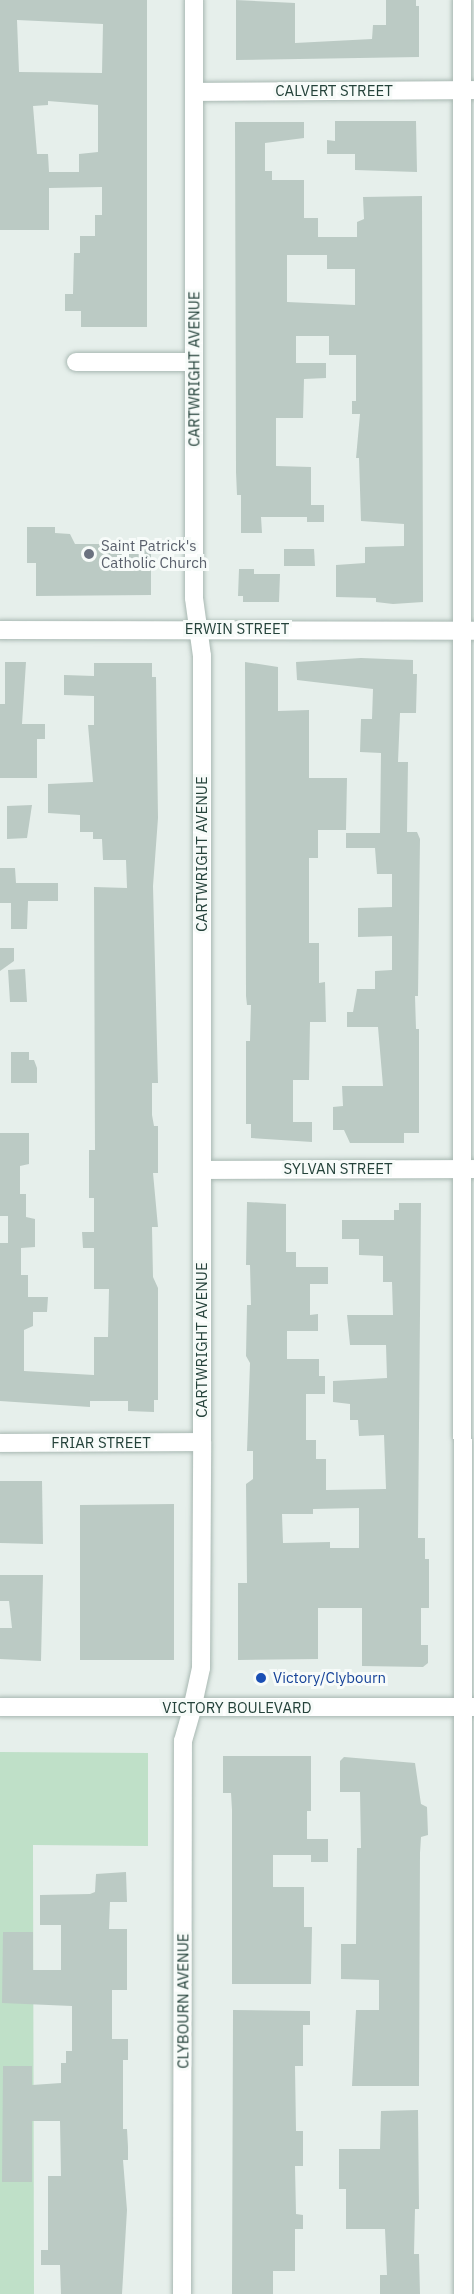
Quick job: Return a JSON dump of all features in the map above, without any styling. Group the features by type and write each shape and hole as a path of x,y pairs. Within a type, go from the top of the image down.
{"street":[{"name":"CARTWRIGHT AVENUE","path":"192,1708 201,1668 202,1442 202,656 197,629 194,0"},
{"path":"462,0 468,90 469,631 469,1707 463,2294"},
{"name":"CALVERT STREET","path":"194,92 468,90"},
{"path":"76,362 194,362"},
{"name":"ERWIN STREET","path":"0,630 469,631"},
{"name":"SYLVAN STREET","path":"202,1170 469,1169"},
{"name":"FRIAR STREET","path":"0,1443 202,1442"},
{"name":"VICTORY BOULEVARD","path":"0,1707 469,1707"},
{"name":"CLYBOURN AVENUE","path":"182,2294 183,1741 192,1708"}],"green space":[{"path":"0,1752 148,1753 148,1846 33,1845 34,2294 0,2294"}],"building":[{"path":"0,0 147,0 147,327 81,327 81,311 65,311 65,294 73,294 74,253 80,253 80,236 95,236 95,215 102,215 102,187 49,188 49,230 0,230","holes":["17,20 103,24 102,73 19,72","48,101 98,105 98,152 79,154 79,172 49,172 48,154 37,154 33,106 48,105"]},
{"path":"236,0 295,3 295,43 372,39 373,25 386,25 386,0 416,0 416,6 419,6 419,57 236,60"},
{"path":"335,121 416,121 417,172 355,170 355,154 327,154 327,140 335,141"},
{"path":"235,122 304,122 304,138 265,143 265,171 272,171 272,180 304,180 304,218 318,218 318,237 357,237 357,222 364,219 363,197 422,196 423,602 393,604 376,602 376,598 336,597 336,565 365,563 365,547 404,546 404,524 361,521 359,458 356,458 360,414 352,414 352,401 356,401 356,355 329,355 329,336 296,336 296,363 326,363 326,378 304,379 303,418 276,418 276,466 311,467 311,505 324,505 324,522 307,522 307,517 261,517 262,533 241,533 241,495 237,495","holes":["287,255 327,255 327,269 355,269 355,305 287,302"]},
{"name":"Saint Patrick's Catholic Church","path":"27,527 55,527 55,533 70,534 75,544 151,544 151,595 36,596 36,563 27,563"},
{"path":"284,549 314,549 315,566 284,566"},
{"path":"239,569 254,569 254,574 280,574 279,602 243,602 243,596 238,596"},
{"path":"361,658 413,660 413,674 417,674 416,713 400,713 398,762 408,762 407,832 417,832 420,839 418,996 415,996 416,1029 419,1029 419,1133 404,1133 404,1143 350,1143 344,1130 333,1130 333,1107 343,1106 342,1086 383,1086 378,1027 347,1027 347,1012 353,1012 357,989 375,989 375,971 392,970 392,936 358,937 358,908 392,907 392,874 377,874 375,848 346,848 346,833 380,833 381,753 360,752 361,719 372,719 373,689 297,680 296,662"},
{"path":"5,662 26,662 22,724 45,724 45,739 37,739 37,778 0,778 0,704 5,704"},
{"path":"245,662 278,667 278,711 309,710 309,778 347,778 346,830 318,830 318,858 309,858 309,943 319,943 319,983 325,982 326,1022 310,1022 309,1080 293,1080 293,1122 312,1122 312,1142 251,1138 251,1124 246,1124 246,1041 250,1041 251,1005 247,1005 246,996"},
{"path":"94,663 152,663 152,677 156,677 158,818 153,886 158,1083 152,1083 152,1115 154,1126 158,1126 158,1173 153,1173 158,1227 152,1227 153,1277 158,1288 158,1400 154,1400 154,1412 128,1411 128,1401 90,1401 90,1407 0,1401 0,1243 8,1243 8,1216 0,1216 0,1133 29,1133 29,1164 20,1166 20,1194 26,1194 26,1217 35,1219 35,1247 21,1248 21,1275 28,1275 28,1297 48,1297 47,1312 33,1312 33,1326 24,1330 24,1371 94,1375 94,1337 108,1337 109,1289 94,1289 94,1248 83,1248 82,1232 94,1232 94,1198 89,1198 89,1150 95,1150 94,887 127,888 126,860 103,860 102,839 93,839 93,832 80,832 80,815 48,813 48,784 93,782 88,725 94,725 94,696 64,695 64,675 94,676"},
{"path":"32,805 27,838 7,839 7,806"},
{"path":"0,868 15,868 16,883 58,883 58,901 28,901 27,929 11,929 11,903 0,903"},
{"path":"0,948 14,948 14,961 0,971"},
{"path":"25,969 27,1002 10,1002 8,970"},
{"path":"11,1052 29,1052 29,1060 34,1060 37,1068 37,1083 11,1083"},
{"path":"247,1202 286,1204 286,1252 296,1252 296,1267 328,1267 328,1284 310,1284 310,1315 318,1314 318,1331 287,1331 287,1359 319,1359 319,1376 325,1376 325,1394 306,1394 306,1440 316,1440 316,1459 326,1459 326,1490 386,1489 384,1435 359,1436 358,1420 350,1420 350,1404 333,1402 333,1381 387,1378 386,1345 350,1345 347,1315 393,1315 392,1282 383,1282 383,1256 359,1255 359,1239 342,1239 342,1220 394,1220 394,1210 399,1210 399,1203 421,1203 418,1538 425,1538 425,1559 429,1559 429,1608 421,1608 421,1645 428,1645 428,1663 423,1667 362,1666 362,1608 318,1608 318,1659 238,1660 238,1583 247,1583 246,1484 253,1479 253,1451 247,1451 250,1363 246,1356 247,1305 251,1305 250,1265 246,1265","holes":["359,1508 359,1548 330,1548 330,1542 283,1543 282,1514 313,1514 313,1509"]},
{"path":"0,1481 42,1481 43,1544 0,1543"},
{"path":"174,1504 174,1660 80,1660 80,1505"},
{"path":"0,1575 43,1575 41,1661 0,1659 0,1628 12,1628 9,1601 0,1601"},
{"path":"223,1756 311,1756 311,1811 307,1811 307,1839 328,1839 328,1862 311,1862 311,1855 273,1855 273,1887 304,1887 304,1927 312,1927 311,1984 232,1984 232,1810 231,1793 223,1793"},
{"path":"344,1757 415,1763 421,1804 427,1807 428,1835 421,1837 420,1853 419,2086 352,2086 356,2010 379,2010 379,1980 341,1979 341,1944 356,1944 357,1848 361,1848 360,1792 340,1792 340,1761"},
{"path":"126,1872 127,1902 110,1902 109,1929 127,1929 127,1990 112,1990 112,2039 128,2039 128,2060 123,2060 123,2129 127,2129 128,2160 123,2160 127,2210 122,2294 61,2294 60,2265 41,2265 41,2250 48,2250 48,2176 61,2176 60,2121 32,2121 32,2182 2,2182 3,2066 32,2066 32,2085 61,2083 61,2063 66,2063 66,2051 72,2051 72,2006 2,2003 3,1932 33,1932 33,1970 61,1970 61,1925 40,1925 40,1895 90,1894 95,1892 96,1874"},
{"path":"233,2010 310,2011 310,2025 303,2025 303,2066 295,2066 296,2131 303,2131 303,2166 295,2166 296,2214 303,2215 303,2229 295,2229 295,2271 273,2271 273,2294 232,2294"},
{"path":"418,2110 419,2209 415,2209 414,2254 419,2254 420,2294 380,2294 380,2275 387,2275 385,2229 346,2229 346,2189 339,2189 339,2149 380,2149 381,2111"}],"place":[{"name":"Saint Patrick's Catholic Church","path":"89,554"},
{"name":"Victory/Clybourn","path":"261,1678"}]}
